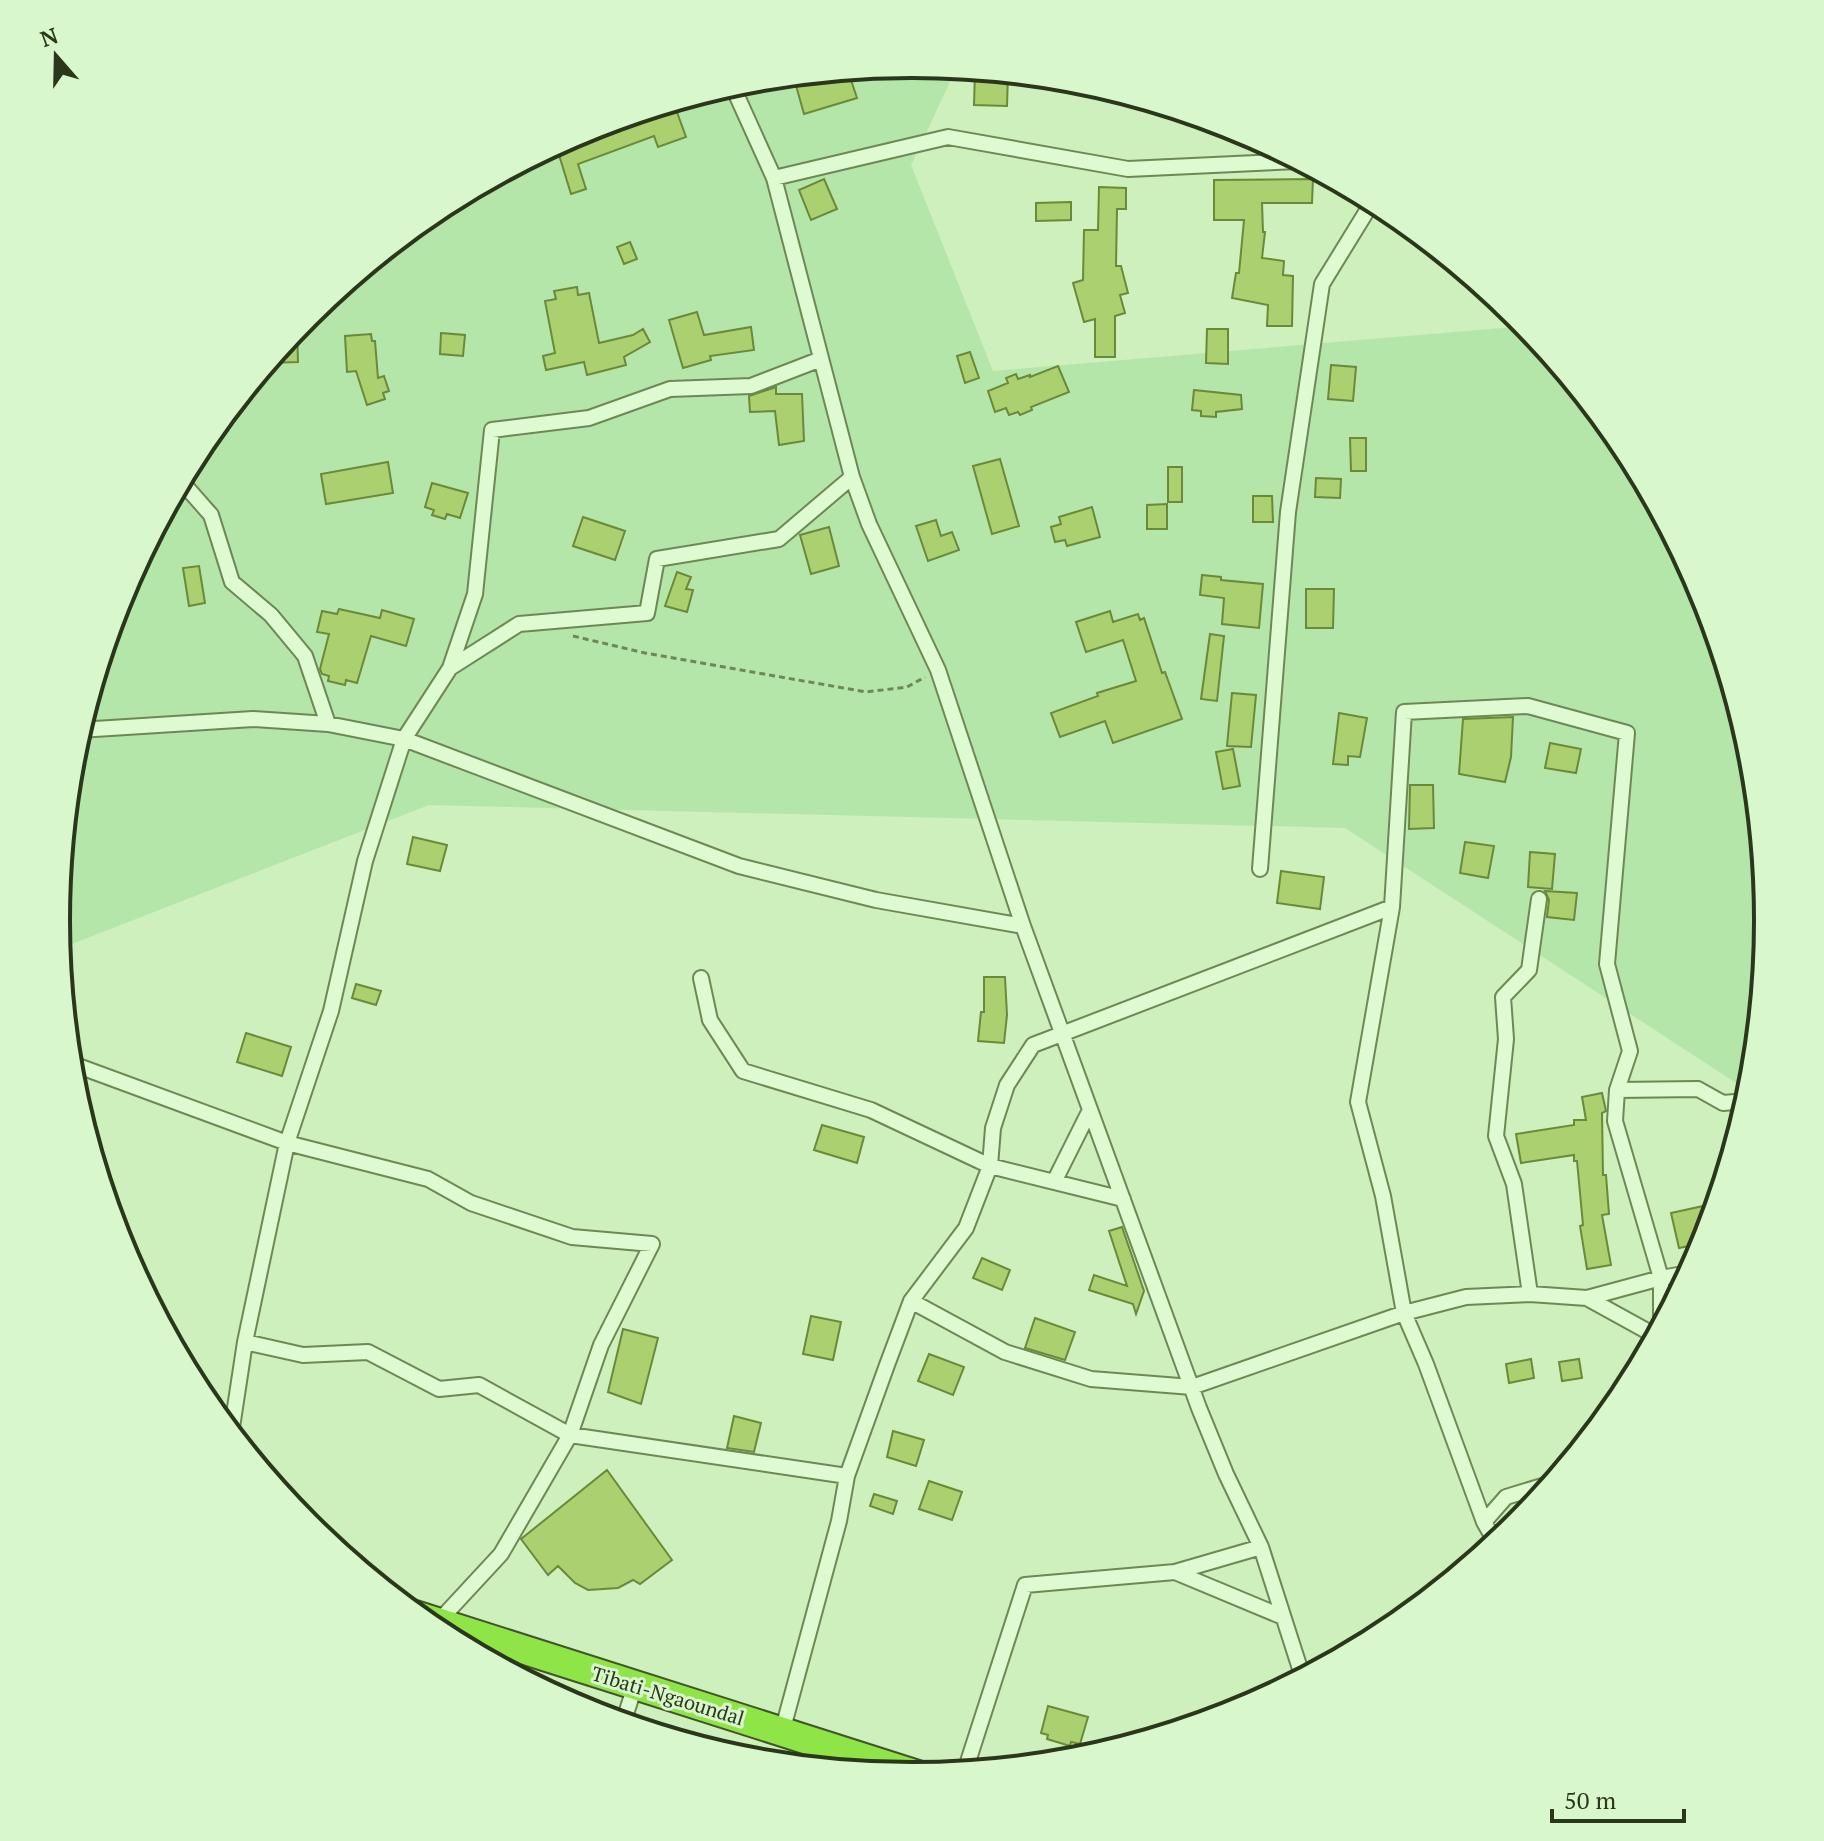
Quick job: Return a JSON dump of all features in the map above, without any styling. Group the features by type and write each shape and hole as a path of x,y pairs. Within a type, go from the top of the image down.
{"highway":[{"name":"Tibati-Ngaoundal","path":"457,1629 875,1761"}],"street":[{"path":"738,97 774,178 852,477 869,524 938,670 1023,926 1192,1387 1226,1474 1261,1547 1300,1668"},
{"path":"774,178 948,137 1128,169 1277,162"},
{"path":"1260,869 1288,512 1322,284 1366,212"},
{"path":"233,1418 245,1342 287,1143 331,1011 365,861 404,739 450,668 475,594 492,430 589,418 670,389 751,386 821,359"},
{"path":"450,668 519,624 647,613 657,559 779,539 852,477"},
{"path":"189,490 211,515 232,582 271,615 305,656 328,724"},
{"path":"1490,1532 1404,1313 1383,1196 1358,1102 1392,907 1404,712 1528,706 1627,733 1607,964 1630,1051 1617,1090 1615,1121 1661,1278 1661,1304"},
{"path":"93,729 253,719 328,724 404,739 739,866 876,900 1023,926"},
{"path":"1530,1294 1514,1184 1496,1136 1506,1039 1503,997 1529,970 1539,899"},
{"path":"782,1732 839,1521 847,1476 911,1301 966,1228 990,1166 993,1128 1007,1085 1033,1045 1392,907"},
{"path":"701,978 710,1020 743,1071 871,1110 990,1166 1123,1199"},
{"path":"83,1068 287,1143 428,1179 471,1203 572,1237 652,1244 601,1345 570,1435 501,1554 433,1613"},
{"path":"1617,1090 1698,1089 1723,1103 1734,1102"},
{"path":"1054,1182 1090,1110"},
{"path":"911,1301 1005,1352 1091,1379 1192,1387 1404,1313 1466,1297 1530,1294 1587,1298 1675,1275"},
{"path":"1587,1298 1647,1331"},
{"path":"245,1342 303,1355 368,1352 439,1389 479,1385 570,1435 847,1476"},
{"path":"1484,1522 1506,1497 1533,1489"},
{"path":"968,1761 1025,1585 1175,1572 1261,1547"},
{"path":"1175,1572 1283,1617"},
{"path":"626,1712 635,1686"}],"path":[{"path":"563,634 645,653 866,692 907,687 938,670"}],"green space":[{"path":"951,79 911,165 993,371 1509,327 1580,408 1641,500 1690,598 1709,650 1738,756 1747,811 1754,920 1747,1030 1738,1084 1345,828 429,805 71,944 72,865 86,756 115,650 134,598 183,499 212,453 279,365 317,325 399,252 444,220 540,165 641,123 694,107 802,86 857,80"}],"building":[{"path":"851,81 857,98 804,114 796,87"},
{"path":"975,81 1008,84 1007,106 974,105"},
{"path":"677,112 686,137 658,147 654,136 578,164 586,189 571,194 559,156 641,123"},
{"path":"824,179 837,209 811,220 799,190"},
{"path":"1214,180 1313,180 1312,203 1262,203 1265,232 1262,258 1284,261 1283,275 1293,276 1292,326 1267,326 1268,305 1232,298 1236,273 1239,273 1244,220 1214,220"},
{"path":"1099,187 1126,188 1126,209 1117,209 1116,266 1121,266 1128,293 1120,295 1125,313 1115,316 1115,357 1095,357 1095,319 1084,322 1073,283 1083,280 1084,230 1098,230"},
{"path":"1071,202 1071,220 1036,221 1036,203"},
{"path":"630,242 637,259 624,264 617,247"},
{"path":"577,287 578,295 589,293 599,343 633,335 643,329 650,342 624,357 626,365 587,375 584,362 546,370 543,356 555,353 545,301 556,299 554,291"},
{"path":"697,312 704,335 751,327 754,350 710,356 711,360 683,368 669,320"},
{"path":"1207,329 1228,329 1228,364 1206,363"},
{"path":"441,333 465,335 463,356 440,354"},
{"path":"371,334 372,341 375,341 378,378 384,376 389,391 383,393 385,399 367,405 356,371 347,372 345,336"},
{"path":"298,345 298,362 281,363"},
{"path":"970,352 979,378 965,383 957,356"},
{"path":"1331,365 1356,367 1353,401 1328,399"},
{"path":"1058,366 1069,392 1031,407 1032,410 1020,415 1018,412 1009,415 1006,408 995,412 988,391 1008,383 1006,378 1016,374 1018,379 1030,377"},
{"path":"776,387 776,394 802,394 804,441 779,445 775,411 750,412 749,396"},
{"path":"1194,390 1241,395 1242,409 1216,412 1216,417 1201,416 1201,411 1192,410"},
{"path":"1350,438 1366,438 1366,471 1351,471"},
{"path":"1000,459 1019,526 992,534 973,466"},
{"path":"388,462 393,493 326,504 321,474"},
{"path":"1168,467 1182,467 1182,502 1168,502"},
{"path":"1316,478 1341,479 1340,498 1315,497"},
{"path":"432,483 468,493 460,518 447,514 445,519 432,515 434,510 425,507"},
{"path":"1253,496 1272,496 1273,522 1253,522"},
{"path":"1167,504 1167,529 1147,529 1147,505"},
{"path":"1092,507 1100,537 1067,546 1065,540 1055,542 1051,527 1061,524 1059,517"},
{"path":"583,517 625,531 615,560 573,546"},
{"path":"936,520 941,536 952,532 959,550 928,561 916,526"},
{"path":"829,527 839,566 811,574 800,535"},
{"path":"199,566 205,603 189,606 183,568"},
{"path":"677,572 691,577 686,589 693,590 687,612 665,606"},
{"path":"1202,575 1263,584 1259,628 1222,624 1224,598 1200,595"},
{"path":"1306,589 1334,589 1333,628 1306,628"},
{"path":"339,609 380,618 382,610 414,619 406,646 371,636 357,683 346,680 345,685 328,681 329,676 322,674 320,669 329,634 317,632 322,611 337,614"},
{"path":"1110,611 1113,622 1138,614 1140,620 1144,618 1162,673 1165,672 1182,719 1113,743 1105,721 1060,737 1051,713 1098,696 1097,693 1136,681 1123,640 1086,652 1076,622"},
{"path":"1210,634 1224,636 1217,701 1201,699"},
{"path":"1232,693 1256,695 1251,747 1227,746"},
{"path":"1339,713 1367,718 1360,757 1348,756 1348,765 1333,764"},
{"path":"1513,717 1511,757 1505,782 1459,774 1463,719"},
{"path":"1550,743 1581,749 1576,773 1545,768"},
{"path":"1233,749 1240,786 1223,789 1216,752"},
{"path":"1410,785 1433,785 1434,828 1409,829"},
{"path":"413,837 447,845 440,871 407,864"},
{"path":"1465,842 1494,846 1488,878 1460,873"},
{"path":"1530,852 1555,854 1552,889 1528,887"},
{"path":"1281,871 1324,877 1320,909 1277,903"},
{"path":"1545,891 1577,893 1574,920 1547,917 1549,900"},
{"path":"984,977 1005,977 1007,1015 1004,1043 978,1041 981,1012 984,1012"},
{"path":"356,984 381,991 376,1005 352,998"},
{"path":"246,1033 291,1047 282,1076 237,1062"},
{"path":"1602,1093 1606,1111 1602,1113 1603,1175 1606,1175 1609,1214 1602,1215 1611,1265 1587,1269 1574,1155 1521,1163 1516,1134 1574,1125 1574,1120 1586,1120 1582,1097"},
{"path":"822,1125 864,1137 857,1163 814,1150"},
{"path":"1703,1206 1689,1246 1679,1248 1671,1213"},
{"path":"1122,1227 1144,1291 1136,1314 1133,1304 1089,1290 1094,1275 1127,1286 1109,1231"},
{"path":"982,1258 1010,1270 1002,1290 973,1278"},
{"path":"811,1316 841,1322 833,1360 803,1354"},
{"path":"1035,1318 1075,1332 1065,1360 1025,1348"},
{"path":"623,1329 658,1338 641,1404 608,1392"},
{"path":"929,1354 964,1367 953,1395 918,1381"},
{"path":"1531,1359 1534,1378 1509,1383 1506,1364"},
{"path":"1579,1359 1582,1378 1562,1381 1559,1362"},
{"path":"734,1416 761,1423 754,1452 727,1448"},
{"path":"893,1431 924,1440 916,1466 887,1457"},
{"path":"607,1470 672,1560 640,1584 633,1580 618,1588 588,1590 575,1583 558,1566 548,1575 521,1539"},
{"path":"929,1481 962,1492 952,1520 919,1509"},
{"path":"874,1494 897,1501 893,1514 870,1506"},
{"path":"1048,1706 1088,1717 1080,1744 1071,1742 1070,1746 1047,1739 1048,1735 1041,1733"}]}
